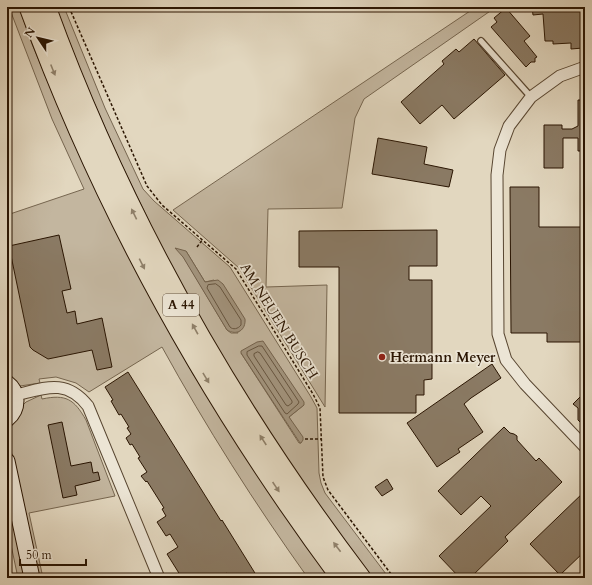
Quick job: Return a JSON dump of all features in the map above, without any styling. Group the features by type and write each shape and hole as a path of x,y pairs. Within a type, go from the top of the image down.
{"highway":[{"name":"A 44","path":"29,7 58,82 89,155 123,226 164,305 234,424 286,501 341,578"},
{"name":"A 44","path":"46,7 75,83 103,147 144,236 180,302 222,375 273,455 314,515 361,578"}],"street":[{"path":"585,67 560,76 531,97 510,126 500,150 497,176 498,334 506,360 526,384 585,447"},
{"path":"7,382 16,395 15,409 7,419"},
{"path":"16,395 50,386 59,386 81,398 88,406 159,578"},
{"path":"7,461 32,578"}],"lane":[{"path":"481,40 531,97"}],"path":[{"name":"AM NEUEN BUSCH","path":"69,7 146,186 162,204 236,269 313,394 320,408 323,477 328,490 394,578"},
{"path":"197,247 203,239"},
{"path":"305,439 322,439"}],"shaded area":[{"path":"9,7 19,7 32,44 71,137 139,275 193,374 317,561 330,578 308,578 232,465 162,347 89,392 76,383 56,377 39,379 40,383 18,386 7,377 7,215 84,189 52,119"},
{"path":"56,7 64,7 105,108 143,189 154,201 230,267 311,397 317,408 319,473 325,493 389,578 373,578 319,507 222,357 160,244 117,155 82,75","holes":["186,251 205,282 214,280 238,333 231,333 227,330 183,256","241,353 304,405 289,417 301,443 299,443"]},
{"path":"476,7 496,7 364,99 355,118 342,208 268,209 266,287 327,285 325,407 239,268 173,210"},
{"path":"41,395 42,399 57,397 68,400 73,403 82,413 115,496 29,513 43,578 39,578 11,450 9,426 20,408 26,402"},
{"path":"7,480 29,578 18,578 7,526"}],"water":[{"path":"175,248 186,251 205,282 218,280 223,284 245,319 244,326 240,331 231,332 227,330 183,257"},
{"path":"263,341 304,402 304,405 289,417 303,437 301,443 241,353 241,351 257,342"}],"building":[{"path":"532,7 585,7 585,28 582,28 583,48 571,49 571,43 553,44 553,41 545,41 543,14 533,15"},
{"path":"506,8 530,36 524,41 537,57 535,58 535,62 531,62 526,67 491,27 497,22 494,18"},
{"path":"474,39 505,75 454,119 442,105 420,124 401,102 444,64 442,61 456,49 459,52"},
{"path":"578,100 585,100 585,151 578,151 578,138 563,138 563,168 544,168 544,125 562,125 562,129 572,129 578,126"},
{"path":"378,138 427,147 424,164 453,170 449,187 372,174"},
{"path":"510,187 539,187 539,227 585,227 585,342 547,342 547,333 511,333"},
{"path":"437,230 437,266 409,266 409,280 432,280 432,379 424,380 424,395 416,395 416,413 339,413 339,267 299,267 299,231"},
{"path":"59,235 71,289 62,291 67,313 75,311 77,324 102,318 112,367 97,370 92,350 48,359 30,347 9,246"},
{"path":"492,364 501,378 464,404 483,432 458,449 460,452 437,467 407,423"},
{"path":"128,372 258,578 230,578 227,573 219,578 182,578 167,554 178,547 170,534 166,536 157,522 166,516 162,509 164,508 147,481 146,482 141,476 147,472 138,458 140,457 132,444 130,445 126,438 131,434 127,428 129,427 121,414 119,415 111,401 113,400 105,387"},
{"path":"585,392 585,427 578,420 578,408 573,404"},
{"path":"62,422 71,466 91,462 93,473 98,472 100,480 75,486 77,495 63,498 48,425"},
{"path":"504,427 510,433 517,436 517,440 536,461 539,458 562,482 505,537 508,541 470,578 460,578 439,556 491,506 481,496 461,515 438,491"},
{"path":"387,479 393,489 382,496 375,487"},
{"path":"585,491 585,551 560,575 530,544"}],"place":[{"name":"Hermann Meyer","path":"382,357"}]}
